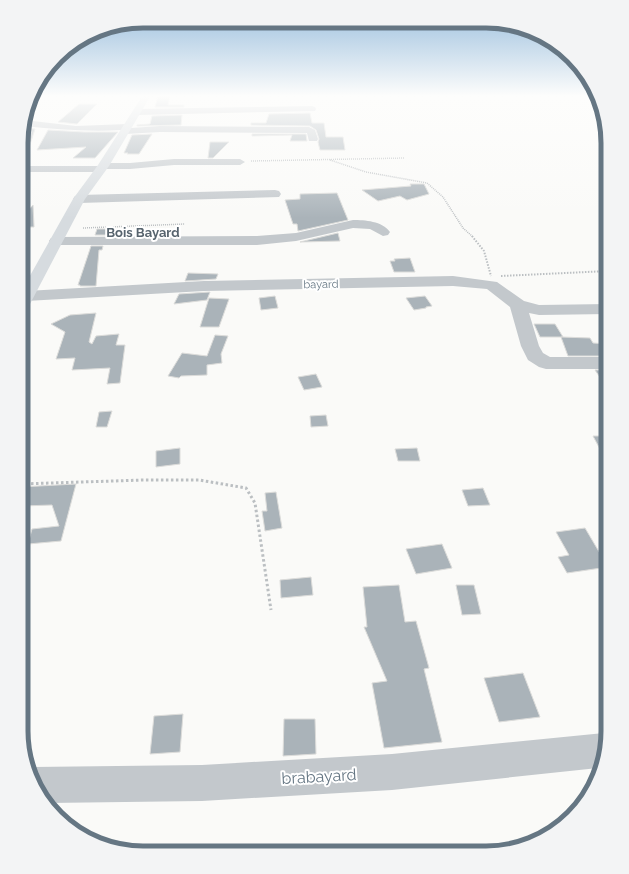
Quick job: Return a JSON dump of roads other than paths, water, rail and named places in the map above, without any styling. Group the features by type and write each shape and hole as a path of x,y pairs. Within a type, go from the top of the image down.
{"main road":[{"path":"28,293 79,199 122,136"}],"street":[{"path":"28,169 130,166 174,162 240,162"},
{"path":"79,199 275,194"},
{"path":"59,236 170,242 268,240 298,237 344,225 359,223 370,224 378,227 383,232"},
{"name":"bayard","path":"28,300 212,286 494,279 505,294 518,305 539,310 601,310"},
{"path":"518,305 530,346 535,356 546,363 601,364"},
{"name":"brabayard","path":"41,784 202,783 392,772 599,750"}],"district":[{"name":"Bois Bayard","path":"143,232"}]}
